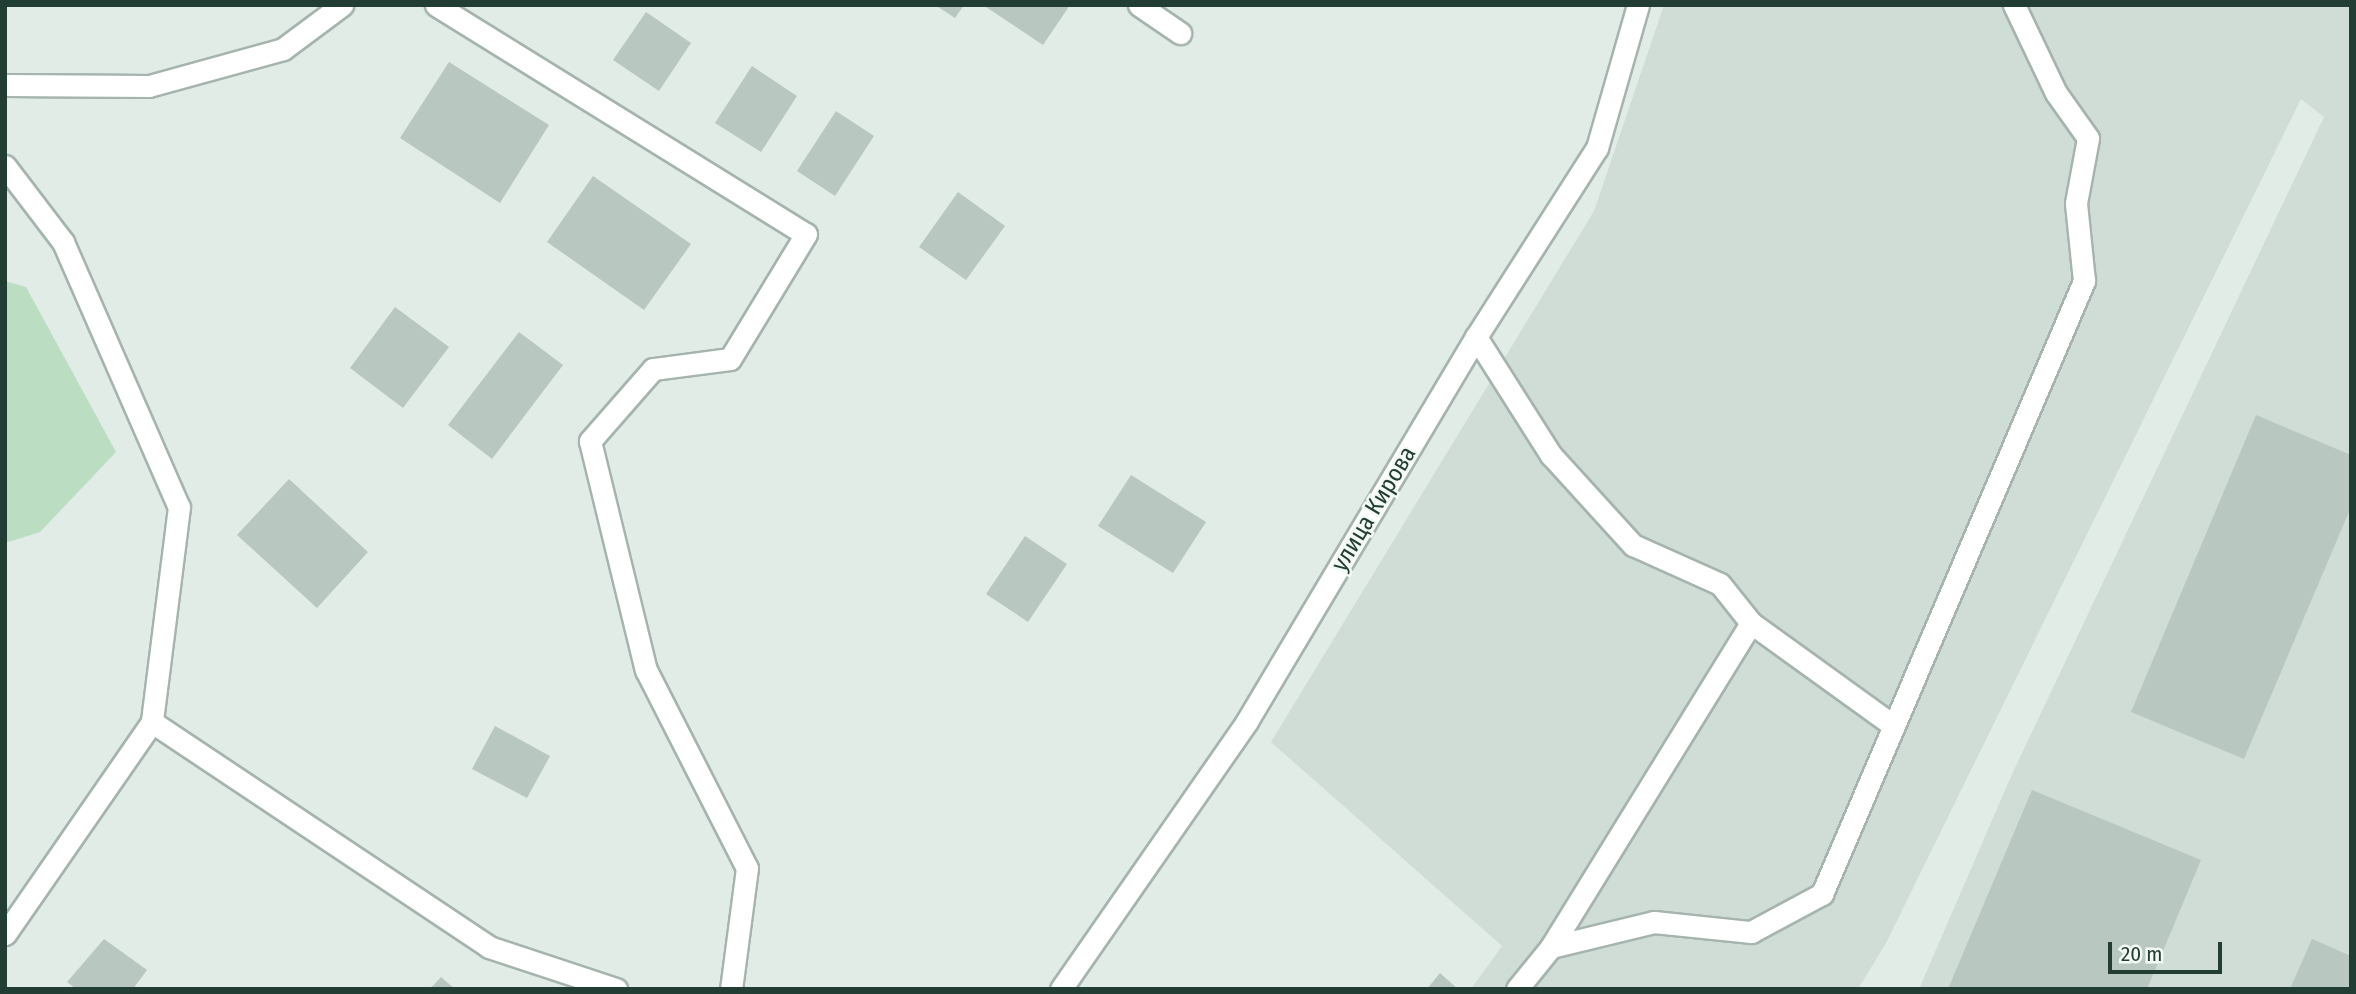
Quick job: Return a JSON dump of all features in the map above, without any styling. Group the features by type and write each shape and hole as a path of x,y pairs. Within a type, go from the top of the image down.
{"street":[{"path":"5,85 149,86 283,48 342,5"},
{"path":"436,5 806,234 730,359 653,369 590,441 646,670 747,868 731,989"},
{"path":"1139,5 1180,33"},
{"name":"улица Кирова","path":"1061,989 1247,722 1476,337 1597,148 1638,5"},
{"path":"1551,947 1654,922 1751,932 1822,894 2084,281 2076,203 2088,138 2056,93 2014,5"},
{"path":"5,166 63,242 178,507 152,722 5,934"},
{"path":"1476,337 1551,455 1633,545 1720,584 1751,623 1894,726"},
{"path":"1517,989 1551,947 1751,623"},
{"path":"152,722 489,947 616,989"}],"shaded area":[{"path":"1664,5 2351,5 2351,989 1919,989 2012,774 2324,117 2301,99 1885,945 1858,989 1471,989 1502,946 1271,742 1594,211"}],"green space":[{"path":"5,281 26,287 116,452 40,532 5,543"}],"building":[{"path":"935,5 964,5 955,18"},
{"path":"983,5 1070,5 1043,45"},
{"path":"646,12 691,43 659,91 613,60"},
{"path":"449,62 549,125 500,203 400,138"},
{"path":"752,66 797,96 761,152 715,123"},
{"path":"836,111 874,136 835,196 797,171"},
{"path":"593,176 691,244 644,310 547,242"},
{"path":"958,192 1005,226 966,280 919,247"},
{"path":"395,307 449,347 403,408 350,368"},
{"path":"519,332 563,365 492,459 448,425"},
{"path":"2256,415 2351,455 2351,507 2244,759 2131,712"},
{"path":"1131,475 1206,522 1173,573 1098,526"},
{"path":"289,479 368,552 317,608 237,535"},
{"path":"1025,536 1067,564 1028,622 986,594"},
{"path":"495,726 550,756 527,798 472,769"},
{"path":"2032,790 2201,860 2147,989 1948,989"},
{"path":"104,939 147,970 133,989 76,989 67,982"},
{"path":"2312,939 2351,956 2351,989 2290,989"},
{"path":"1440,973 1458,989 1427,989"},
{"path":"441,977 455,989 430,989"}]}
